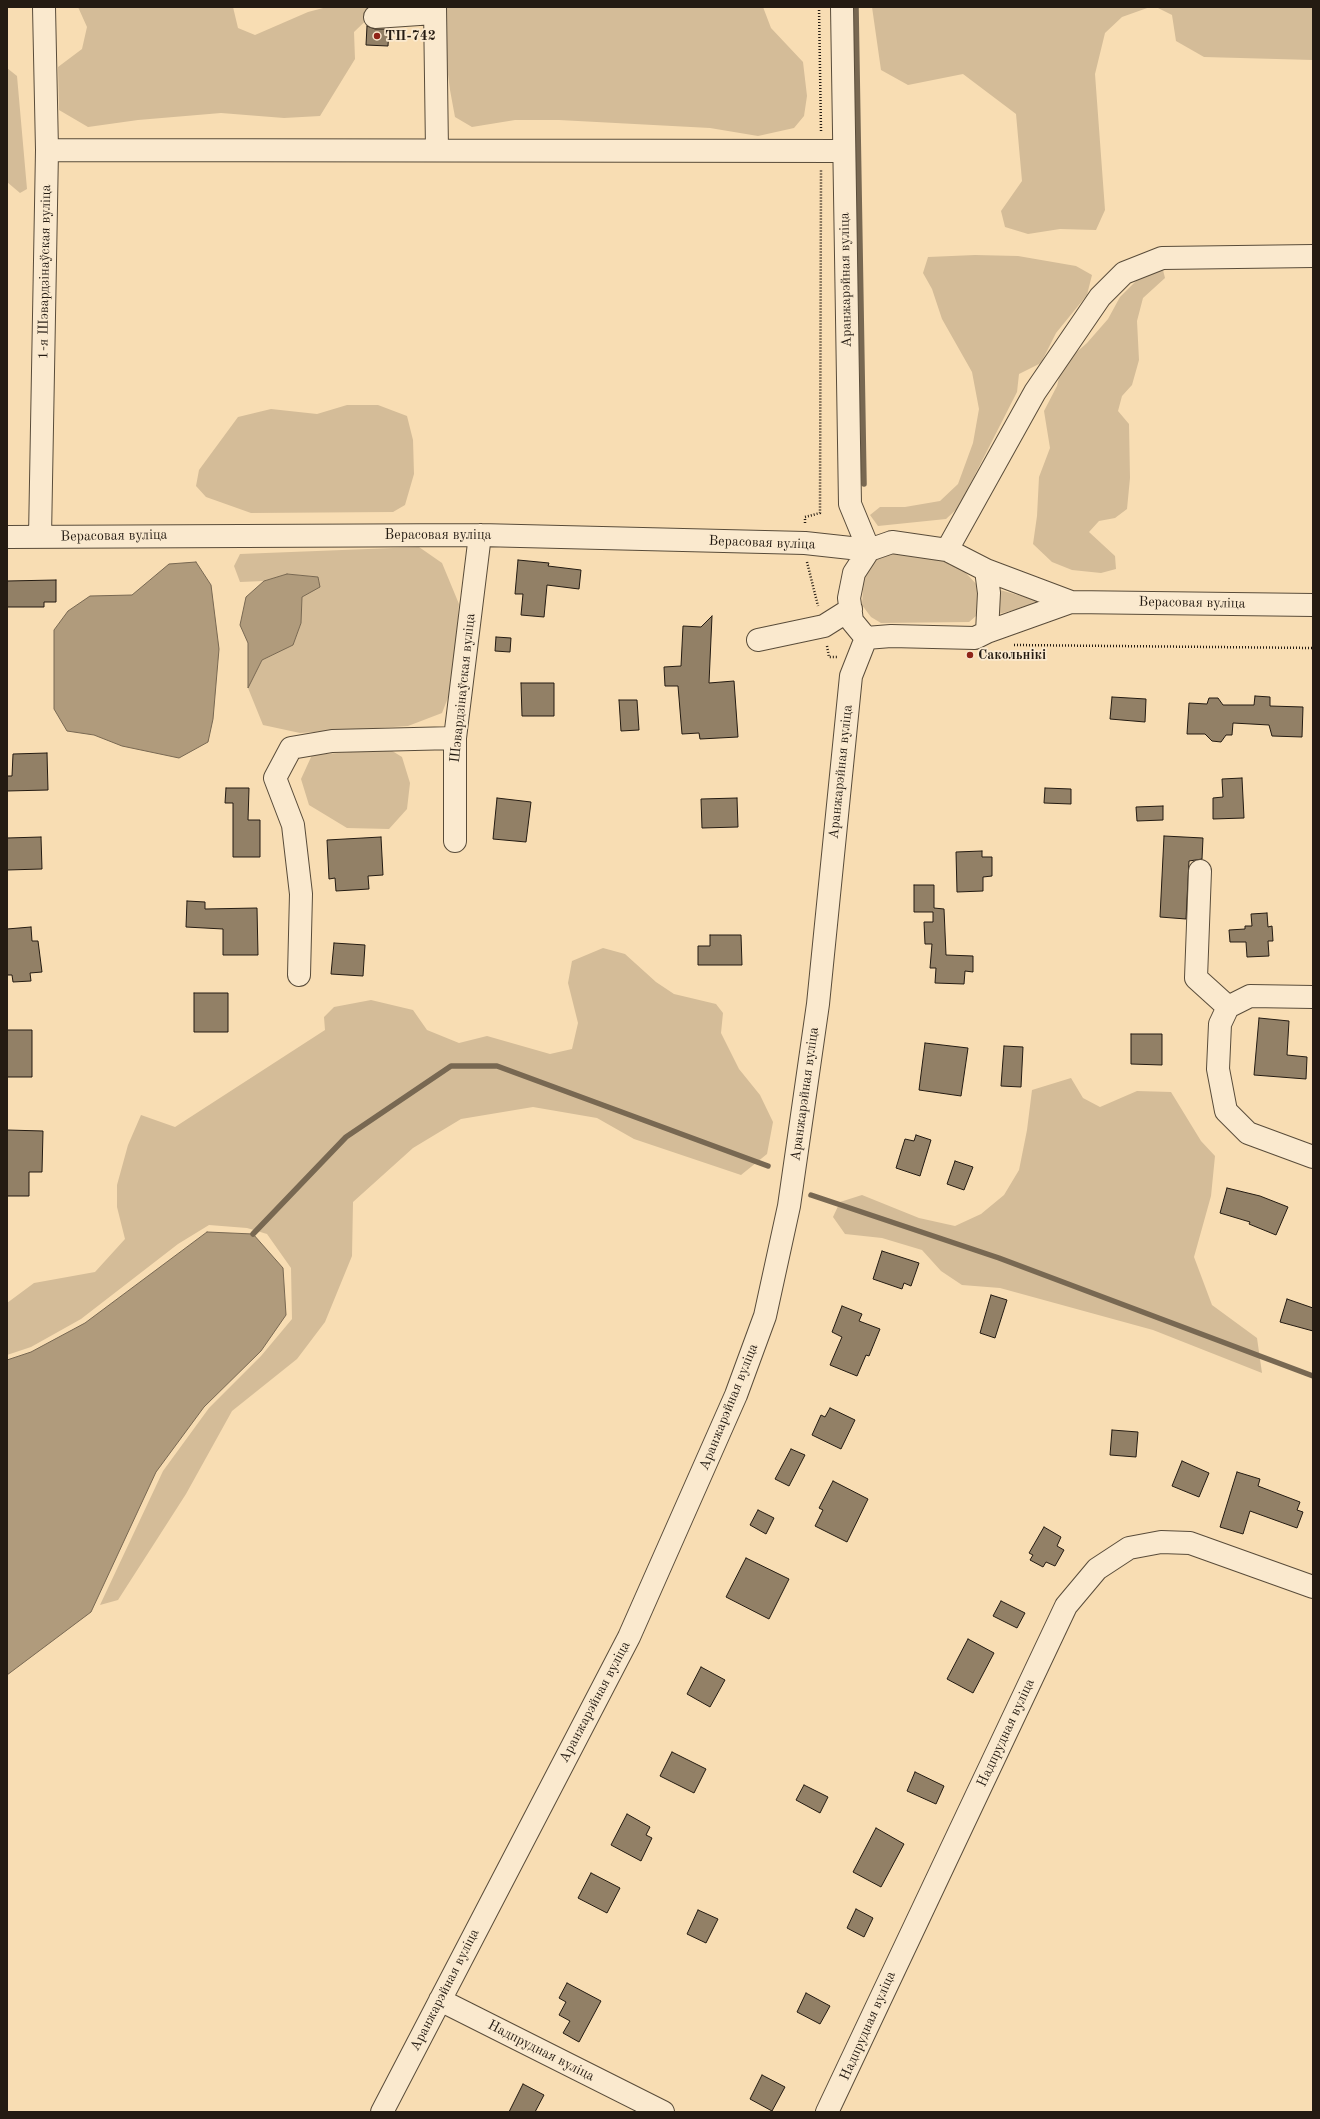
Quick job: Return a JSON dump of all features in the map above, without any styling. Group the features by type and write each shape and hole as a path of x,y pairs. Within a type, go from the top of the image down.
{"street":[{"name":"1-я Шэвардзінаўская вуліца","path":"40,537 47,150 44,7"},
{"name":"Аранжарэйная вуліца","path":"842,7 850,504 869,550"},
{"path":"375,17 435,10 437,150"},
{"path":"47,150 844,151"},
{"path":"947,550 1035,392 1100,297 1124,273 1162,258 1313,256"},
{"name":"Верасовая вуліца","path":"7,537 480,535 805,543 869,550 892,542 947,550 986,570 1070,602 1313,605"},
{"name":"Шэвардзінаўская вуліца","path":"455,841 455,738 480,535"},
{"path":"862,647 852,621 849,598 854,573 869,550"},
{"path":"986,570 989,593 987,632"},
{"name":"Верасовая вуліца","path":"862,647 891,636 975,638 987,632 1070,602"},
{"path":"758,640 824,626 851,609"},
{"name":"Аранжарэйная вуліца","path":"382,2112 629,1637 736,1395 765,1316 788,1206 815,1019 850,676 862,647"},
{"path":"299,976 301,894 293,825 275,778 291,748 332,741 455,738"},
{"path":"1200,871 1196,978 1228,1007"},
{"path":"1313,997 1250,996 1228,1007 1220,1024 1218,1068 1226,1111 1248,1132 1313,1157"},
{"name":"Надпрудная вуліца","path":"827,2112 1066,1606 1097,1569 1129,1548 1161,1542 1190,1543 1313,1587"},
{"name":"Надпрудная вуліца","path":"440,2000 663,2112"}],"path":[{"path":"819,7 821,152 820,513 805,517 805,543 808,571 824,626 829,657 862,647"},
{"path":"1011,645 1313,648"}],"shaded area":[{"path":"78,7 233,7 238,28 255,35 308,12 327,7 380,7 354,32 355,59 320,116 284,118 221,113 138,120 88,127 59,110 58,67 82,49 87,27"},
{"path":"446,7 763,7 771,28 803,62 807,96 804,116 794,128 758,136 710,128 559,120 515,120 472,127 455,117 443,35"},
{"path":"872,7 1150,7 1122,17 1105,33 1095,74 1105,210 1096,230 1060,229 1028,234 1005,227 1001,211 1022,181 1016,114 963,74 908,85 881,70"},
{"path":"1156,7 1313,7 1313,60 1204,57 1176,41 1172,15"},
{"path":"7,68 17,76 27,189 20,193 7,182"},
{"path":"975,255 1018,256 1076,266 1092,275 1087,295 1056,333 1041,363 1019,374 1017,392 958,508 946,519 878,526 870,515 880,507 905,507 940,501 958,484 973,443 979,409 972,372 942,319 932,289 923,273 928,257"},
{"path":"1163,270 1165,278 1143,298 1137,321 1139,360 1132,385 1122,396 1118,411 1129,424 1130,478 1127,509 1115,518 1099,521 1089,532 1115,556 1116,569 1101,573 1072,570 1052,562 1033,544 1037,516 1039,477 1050,448 1044,411 1057,386 1062,365 1087,343 1108,319 1120,297 1142,275"},
{"path":"347,405 378,405 407,416 413,440 414,474 405,505 393,512 251,513 206,497 196,486 199,470 238,417 271,409 317,414"},
{"path":"419,547 442,563 459,604 453,685 442,713 408,726 300,733 263,725 248,688 262,660 293,645 301,623 302,597 320,586 318,577 287,574 264,581 240,582 234,566 240,554"},
{"path":"896,553 937,558 965,572 978,586 980,601 976,616 969,622 881,623 871,617 862,605 864,571 876,557"},
{"path":"196,562 211,585 219,649 213,719 208,742 179,758 122,746 94,735 67,731 54,709 54,630 68,611 90,596 132,595 169,564"},
{"path":"287,574 318,577 320,587 302,597 301,623 293,645 262,660 248,688 248,643 240,625 246,597 264,581"},
{"path":"1000,590 1043,602 999,614"},
{"path":"389,749 402,757 410,783 407,809 389,829 347,828 309,805 301,779 312,755"},
{"path":"603,948 625,954 656,982 674,994 716,1004 723,1013 721,1033 739,1069 760,1095 773,1122 767,1154 741,1175 634,1139 597,1118 533,1107 461,1119 413,1148 353,1202 352,1256 325,1322 297,1359 232,1411 186,1494 118,1600 100,1605 163,1471 209,1408 261,1356 292,1319 291,1268 267,1234 247,1228 209,1225 178,1244 81,1319 31,1347 7,1355 7,1303 34,1283 95,1272 125,1239 117,1207 117,1185 128,1145 141,1115 175,1127 325,1030 324,1017 334,1007 371,1000 413,1010 427,1030 459,1043 487,1036 550,1054 572,1049 578,1023 568,983 572,961"},
{"path":"1071,1078 1083,1098 1100,1107 1137,1091 1171,1092 1201,1141 1215,1156 1211,1196 1194,1257 1212,1305 1257,1338 1262,1373 1153,1330 1000,1288 962,1285 941,1271 922,1250 882,1238 845,1234 833,1217 840,1202 862,1195 919,1218 955,1226 981,1214 1004,1195 1019,1170 1027,1130 1032,1090"},
{"path":"207,1232 253,1234 283,1268 286,1315 261,1351 204,1407 156,1472 91,1612 7,1675 7,1360 31,1352 85,1323"}],"building":[{"name":"ТП-742","path":"367,26 375,29 389,29 388,46 366,45"},
{"path":"518,560 549,563 548,566 581,570 579,589 547,585 544,617 521,615 523,594 515,594"},
{"path":"56,580 56,602 44,602 44,607 7,607 7,581"},
{"path":"712,616 709,683 734,681 738,737 700,739 699,733 682,734 678,686 665,686 664,667 681,666 683,626 701,627"},
{"path":"496,637 511,638 510,652 495,651"},
{"path":"521,683 554,683 554,716 522,716"},
{"path":"1255,696 1270,697 1270,706 1303,707 1302,737 1272,736 1269,725 1233,723 1232,735 1226,735 1221,742 1212,741 1205,734 1187,734 1189,703 1207,704 1209,698 1218,698 1223,705 1254,705"},
{"path":"1112,697 1146,699 1145,722 1110,719"},
{"path":"619,700 637,700 639,730 621,731"},
{"path":"47,753 48,790 7,791 7,776 12,776 13,754"},
{"path":"1242,778 1244,818 1213,819 1213,798 1223,797 1222,779"},
{"path":"226,788 249,788 248,820 260,820 260,857 233,857 233,803 225,803"},
{"path":"1045,788 1071,789 1071,804 1044,803"},
{"path":"497,798 531,802 526,842 493,839"},
{"path":"737,798 738,827 702,828 701,799"},
{"path":"1163,806 1163,820 1137,821 1136,807"},
{"path":"1164,836 1203,838 1202,859 1189,861 1186,919 1160,917"},
{"path":"41,837 42,869 7,870 7,838"},
{"path":"381,837 383,875 368,876 369,889 336,891 335,878 329,879 327,840"},
{"path":"982,851 982,857 992,857 992,876 983,877 983,891 957,892 956,852"},
{"path":"914,885 934,885 934,908 944,909 946,955 973,956 973,972 965,971 964,984 935,983 936,968 930,968 932,944 925,944 924,922 933,922 933,912 914,912"},
{"path":"187,901 205,902 205,909 257,908 258,955 223,955 223,929 186,927"},
{"path":"1267,913 1268,927 1272,926 1273,941 1268,941 1269,956 1247,957 1246,942 1230,942 1229,930 1245,929 1245,926 1252,926 1251,914"},
{"path":"31,927 32,941 38,941 42,972 30,973 31,981 13,982 12,975 7,975 7,929"},
{"path":"710,935 741,935 742,965 698,965 698,946 710,946"},
{"path":"334,943 365,945 363,976 331,974"},
{"path":"194,993 228,993 228,1032 194,1032"},
{"path":"1259,1018 1289,1021 1287,1055 1307,1057 1306,1079 1254,1075"},
{"path":"7,1030 32,1030 32,1077 7,1077"},
{"path":"1131,1034 1162,1034 1162,1065 1131,1064"},
{"path":"925,1043 968,1048 961,1096 919,1090"},
{"path":"1004,1046 1023,1047 1021,1087 1001,1086"},
{"path":"7,1130 43,1131 42,1172 29,1172 29,1196 7,1196"},
{"path":"916,1135 931,1140 920,1176 896,1168 905,1139 914,1141"},
{"path":"955,1161 973,1167 964,1190 947,1184"},
{"path":"1227,1188 1260,1196 1288,1207 1276,1235 1249,1224 1250,1222 1220,1213"},
{"path":"882,1251 919,1263 911,1286 904,1283 902,1289 873,1279"},
{"path":"991,1295 1007,1300 995,1338 980,1333"},
{"path":"1287,1299 1313,1308 1313,1331 1280,1322"},
{"path":"842,1306 862,1314 859,1321 880,1329 869,1356 866,1355 857,1376 830,1365 842,1337 832,1332"},
{"path":"830,1408 855,1420 841,1449 812,1435 821,1415 825,1417"},
{"path":"1112,1430 1138,1432 1136,1457 1110,1455"},
{"path":"791,1449 805,1455 789,1486 775,1479"},
{"path":"1182,1461 1209,1473 1199,1497 1172,1486"},
{"path":"1237,1472 1260,1479 1258,1486 1300,1502 1297,1510 1303,1512 1297,1528 1250,1511 1243,1534 1220,1527"},
{"path":"833,1481 868,1499 847,1542 815,1526 823,1510 819,1508"},
{"path":"758,1510 774,1518 766,1534 750,1525"},
{"path":"1044,1527 1061,1537 1057,1546 1064,1550 1055,1566 1046,1562 1043,1567 1030,1560 1033,1555 1029,1553"},
{"path":"746,1558 789,1579 769,1619 726,1597"},
{"path":"1001,1601 1025,1613 1017,1628 993,1616"},
{"path":"968,1639 994,1653 973,1693 947,1679"},
{"path":"701,1667 725,1680 710,1707 687,1694"},
{"path":"672,1752 706,1769 694,1793 660,1776"},
{"path":"915,1772 944,1786 936,1804 907,1791"},
{"path":"804,1785 828,1797 820,1813 796,1800"},
{"path":"627,1814 650,1827 646,1835 652,1838 641,1861 611,1845"},
{"path":"876,1828 904,1844 881,1887 853,1872"},
{"path":"591,1873 620,1888 607,1913 578,1898"},
{"path":"856,1909 873,1918 864,1937 847,1928"},
{"path":"698,1910 718,1919 706,1943 687,1934"},
{"path":"567,1983 601,2001 579,2042 563,2033 570,2021 559,2015 566,2002 559,1998"},
{"path":"806,1993 830,2006 820,2024 797,2012"},
{"path":"762,2075 785,2087 772,2111 750,2099"},
{"path":"523,2084 544,2095 535,2112 509,2112"}],"waterway":[{"path":"856,7 864,484"},
{"path":"253,1234 346,1137 451,1066 497,1066 768,1166"},
{"path":"811,1195 999,1258 1313,1376"}],"place":[{"name":"ТП-742","path":"377,36"},
{"name":"Сакольнікі","path":"970,655"}]}
